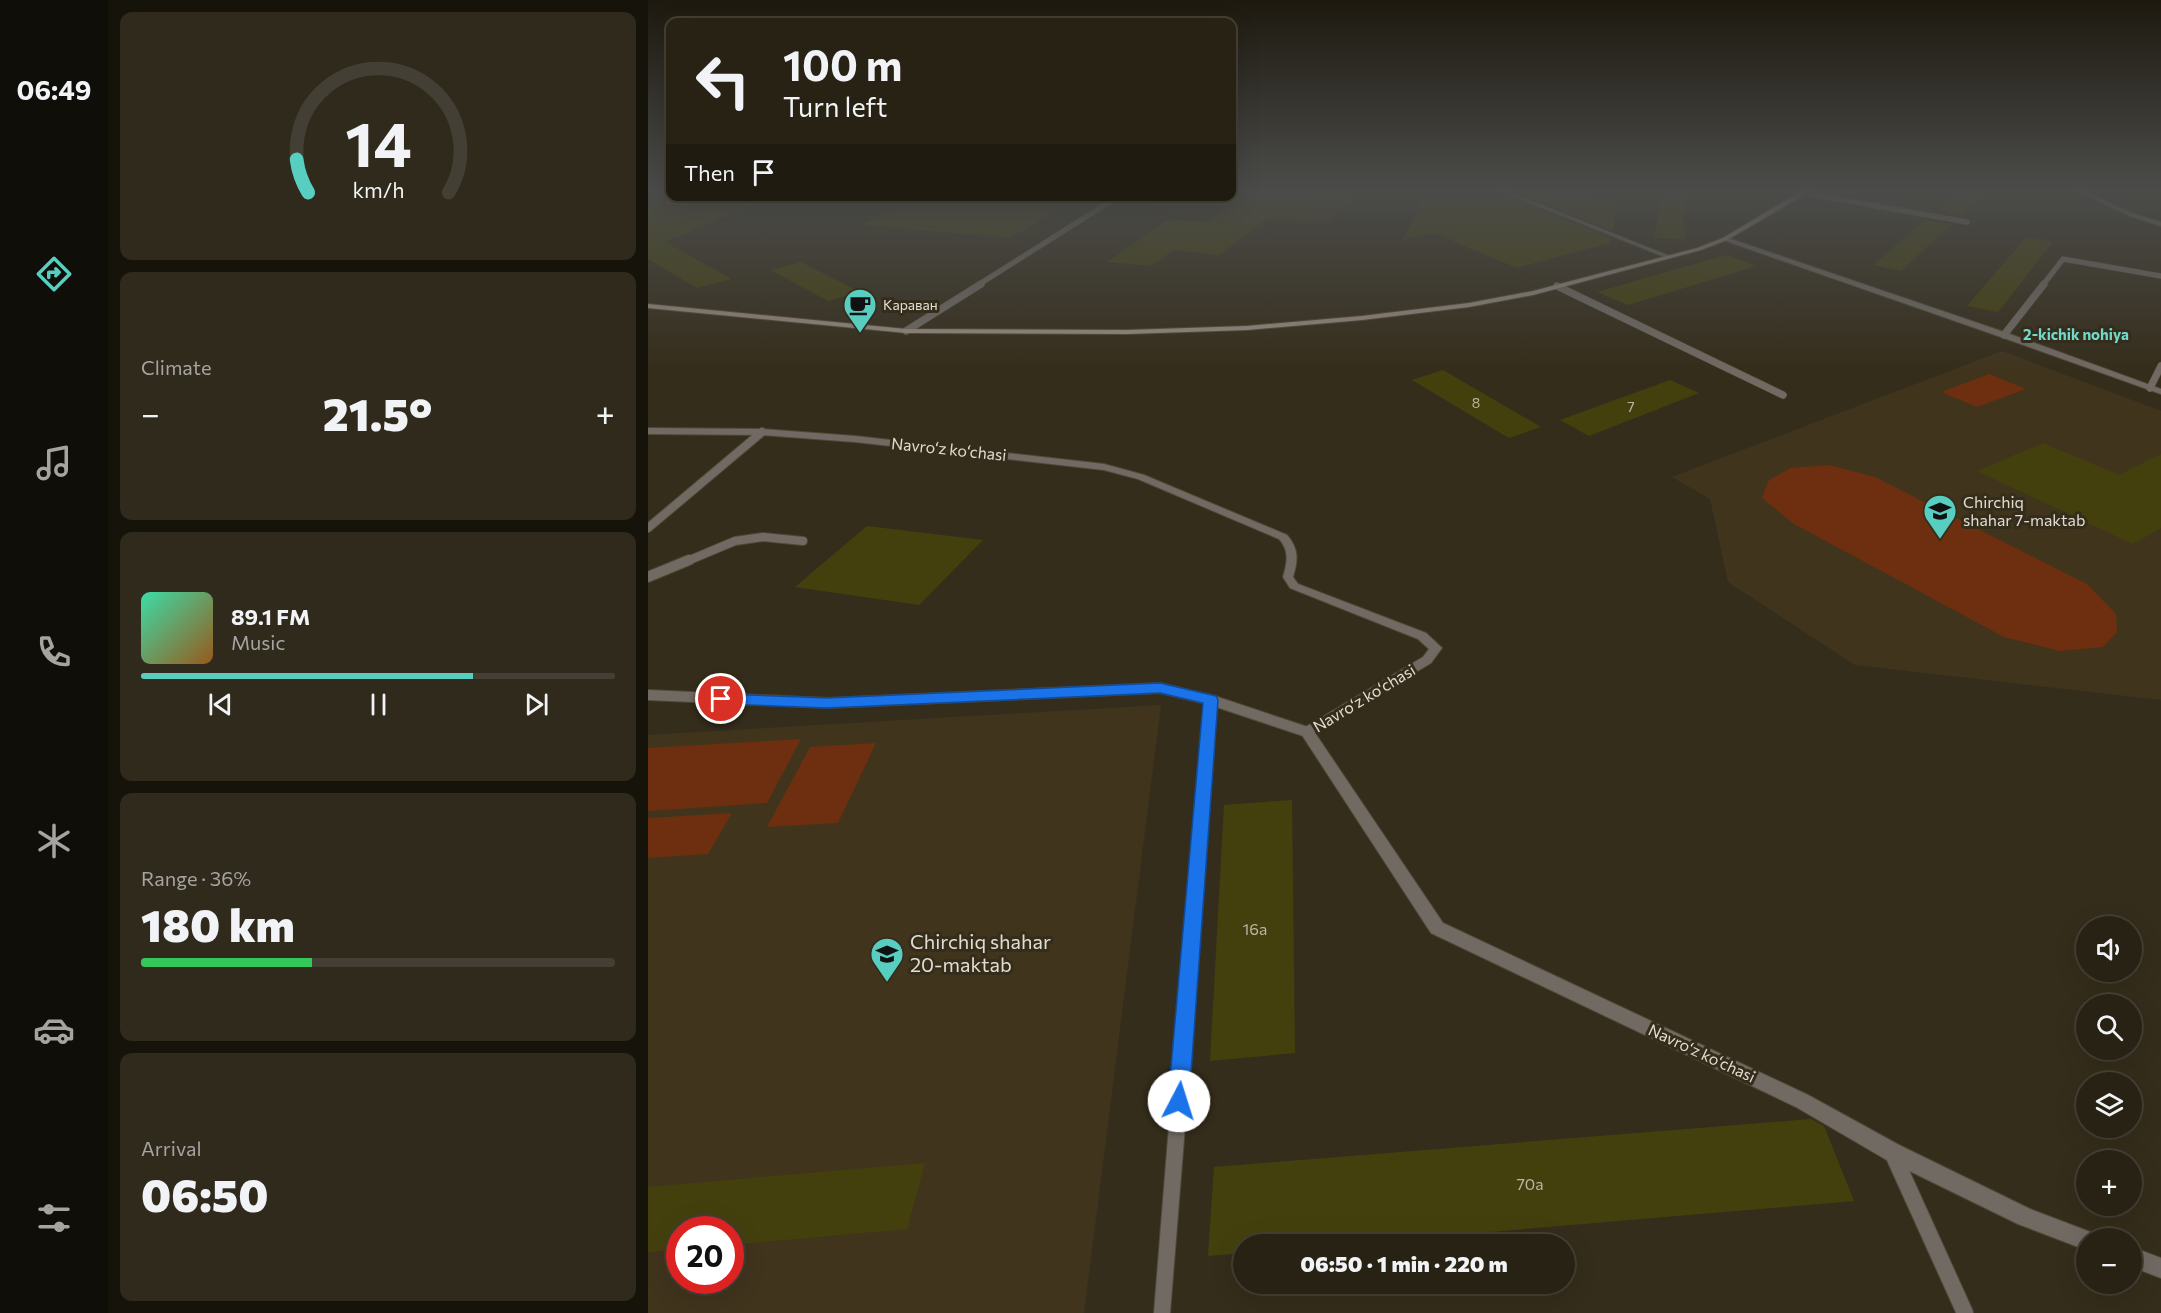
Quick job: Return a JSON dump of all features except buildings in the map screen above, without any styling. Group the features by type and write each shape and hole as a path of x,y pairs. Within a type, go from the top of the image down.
{"street":[{"path":"1649,249 1669,257"},
{"path":"648,306 906,331 1127,332 1247,328 1431,310 1501,299 1693,249"},
{"path":"1755,249 2161,392"},
{"name":"Navro‘z ko‘chasi","path":"648,431 762,432 855,439 1104,467 1141,477 1283,537 1292,546 1293,558 1288,578 1294,586 1422,636 1436,648 1427,660 1307,732 1437,928 1802,1101 1892,1152 2025,1217 2076,1236"},
{"path":"2142,1261 2161,1268"}],"lane":[{"path":"906,331 1035,249"},
{"path":"2004,335 2063,259 2161,276"},
{"path":"1557,286 1783,395"},
{"path":"2150,388 2161,366"},
{"path":"648,528 762,432"},
{"path":"648,577 735,541 763,537 803,541"},
{"path":"648,695 827,703 1160,688 1211,700 1307,732"},
{"path":"1162,1313 1211,700"},
{"path":"1892,1152 1965,1313"}],"shaded area":[{"name":"Chirchiq shahar 7-maktab","path":"2002,351 2161,411 2161,700 1855,665 1728,582 1710,499 1672,477"},
{"path":"1989,374 2026,389 1977,407 1941,392"},
{"path":"1829,465 1875,477 2087,584 2116,614 2117,632 2103,647 2060,651 2004,637 1794,524 1762,498 1769,480 1791,468"},
{"name":"Chirchiq shahar 20-maktab","path":"1161,705 1084,1313 648,1313 648,735"},
{"path":"801,739 767,803 648,811 648,748"},
{"path":"876,743 838,823 767,827 810,747"},
{"path":"732,813 708,854 648,858 648,818"}],"place":[{"name":"Караван","path":"860,334"},
{"name":"Chirchiq shahar 7-maktab","path":"1940,540"},
{"name":"Chirchiq shahar 20-maktab","path":"887,983"}],"district":[{"name":"2-kichik nohiya","path":"2076,335"}],"route":[{"path":"721,699 827,703 1160,688 1211,700 1179,1101"}]}
